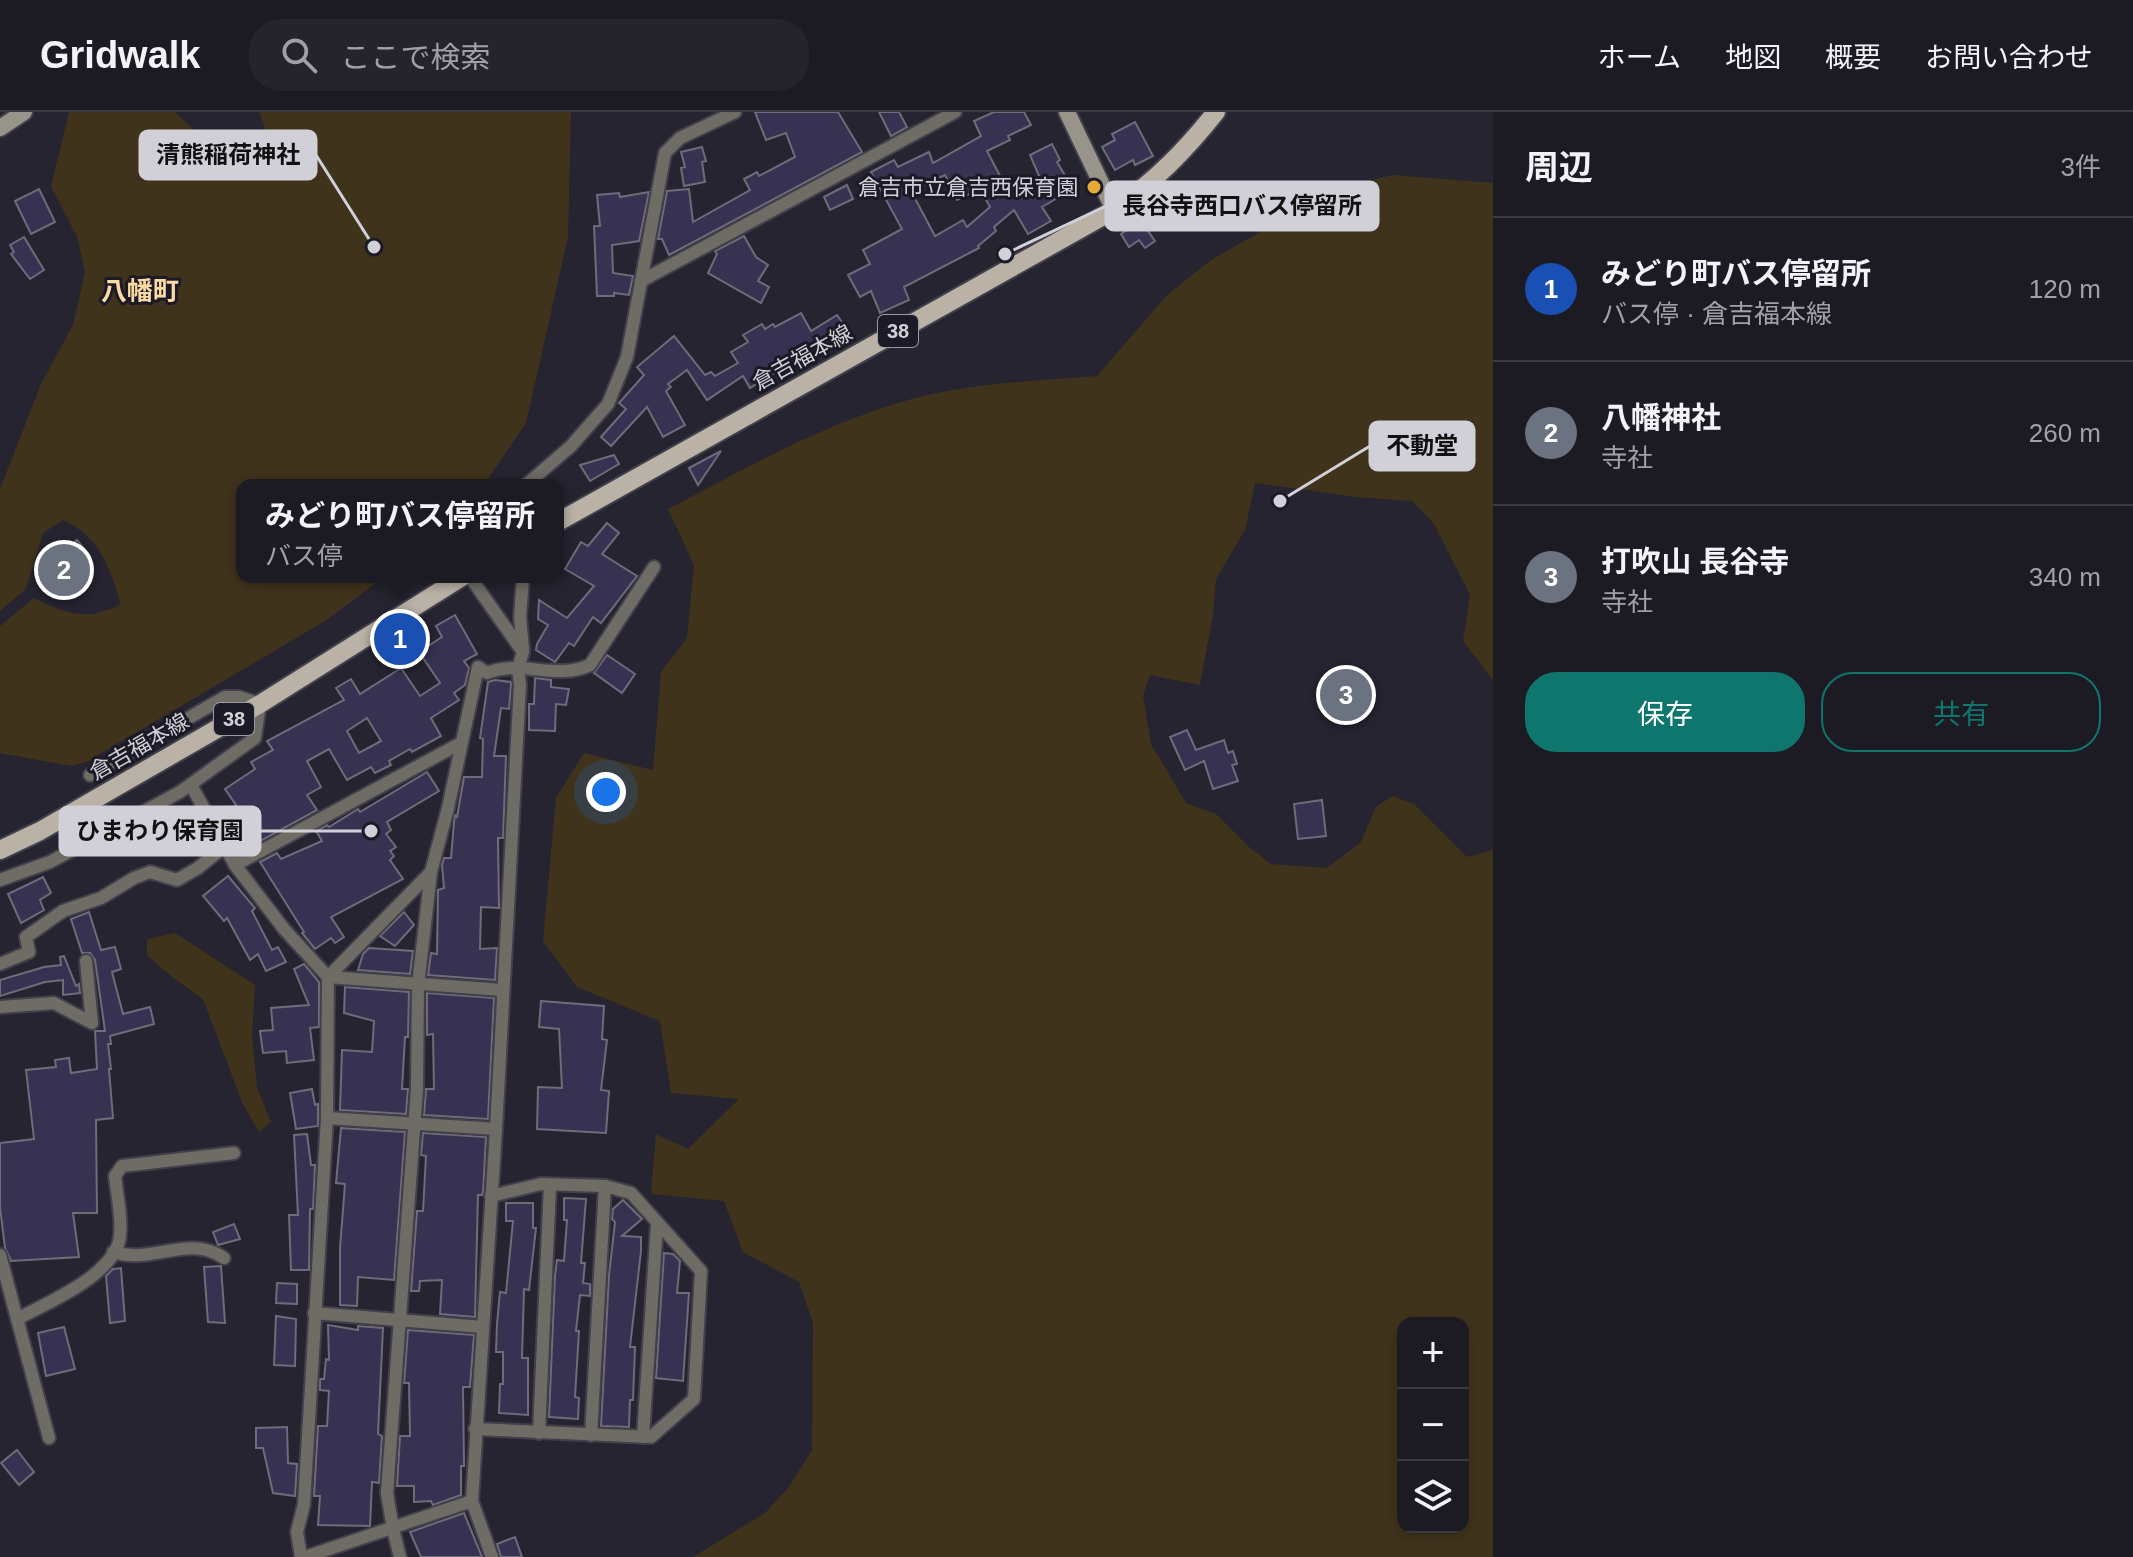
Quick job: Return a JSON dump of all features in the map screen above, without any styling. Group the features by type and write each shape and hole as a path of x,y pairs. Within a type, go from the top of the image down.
{"main road":[{"name":"倉吉福本線","path":"564,519 1114,210 1149,185 1190,144 1216,112"},
{"name":"倉吉福本線","path":"0,850 40,831 260,704 452,583"}],"street":[{"path":"0,128 24,112"},
{"path":"533,479 571,446 608,404 627,357 665,153 680,138 735,112"},
{"path":"641,281 955,112"},
{"path":"1067,112 1114,210"},
{"path":"400,1557 387,1493 414,1125 418,985 431,872 478,667 487,673 500,667 575,672 590,665 654,567"},
{"path":"474,583 523,652"},
{"path":"492,1557 472,1501 496,1129 520,685 518,668 523,652 520,617 523,583"},
{"path":"0,880 50,862 191,785 255,738 260,704 239,697 225,697 90,775"},
{"path":"235,865 461,743"},
{"path":"191,785 235,865 284,929 328,977 502,990"},
{"path":"0,964 29,952 26,937 63,911 101,898 150,872 177,880 225,846"},
{"path":"431,872 328,977 327,1118 304,1504 297,1532 303,1557 472,1501"},
{"path":"0,1007 54,1003 92,1023 86,961"},
{"path":"327,1118 496,1129"},
{"path":"17,1319 85,1282 113,1252 118,1244 120,1220 115,1176 122,1166 234,1153"},
{"path":"475,1429 651,1437 694,1399 701,1271 631,1193 605,1186 550,1185 491,1196"},
{"path":"539,1433 550,1185"},
{"path":"591,1435 605,1186"},
{"path":"643,1437 657,1224"},
{"path":"113,1252 129,1257 180,1248 202,1248 211,1249 224,1258"},
{"path":"0,1255 49,1438"},
{"path":"314,1313 482,1327"}],"shaded area":[{"path":"69,112 175,112 245,178 267,149 265,128 259,112 571,112 568,237 526,423 488,479 236,479 236,583 376,583 325,621 88,761 72,766 0,753 0,626 34,598 77,614 97,613 121,604 101,554 86,535 63,520 43,533 26,589 0,611 0,489 41,384 73,325 85,272 77,237 51,186"},
{"path":"1392,175 1493,183 1493,680 1463,641 1470,595 1434,524 1412,501 1356,497 1255,483 1245,530 1216,579 1200,685 1150,675 1143,696 1151,744 1186,803 1216,814 1271,864 1327,868 1361,842 1376,807 1392,796 1414,804 1467,857 1493,850 1493,1557 693,1557 765,1513 788,1488 812,1450 813,1323 799,1282 743,1252 724,1201 651,1194 656,1134 688,1149 739,1099 671,1093 660,1021 577,987 543,941 556,798 584,753 653,770 661,672 687,638 694,565 668,509 815,434 908,400 978,386 1097,376 1166,296 1211,260 1334,190"},
{"path":"175,933 255,985 252,1035 257,1088 271,1122 259,1132 242,1102 203,999 147,955 147,939"}],"building":[{"path":"755,112 838,112 862,152 669,255 662,239 658,239 667,191 689,189 693,222 750,190 744,179 757,172 759,176 795,157 786,133 766,140"},
{"path":"879,112 899,112 907,127 891,136"},
{"path":"994,112 1024,112 1031,125 987,151 1010,195 1040,178 1030,155 1052,144 1060,160 1057,162 1073,189 1042,207 1051,221 1028,234 1014,210 994,227 996,231 979,248 904,287 909,300 880,313 871,291 860,297 848,275 870,264 863,250 902,229 871,172 894,160 898,167 929,152 933,163 981,136 974,121","holes":["945,175 957,200 980,189 990,207 967,227 963,220 935,236 911,191"]},
{"path":"1135,122 1153,156 1135,165 1133,160 1115,170 1102,147 1115,140 1112,134"},
{"path":"702,147 706,161 702,162 705,182 684,186 681,168 685,167 681,152"},
{"path":"847,185 853,199 830,210 824,197"},
{"path":"39,189 55,222 31,234 15,201"},
{"path":"649,192 639,241 612,245 613,273 633,276 629,295 614,293 614,296 597,296 594,226 600,226 597,195 619,193 620,197"},
{"path":"1141,221 1155,241 1145,248 1139,240 1129,247 1121,234"},
{"path":"744,236 756,257 768,265 758,281 769,287 761,303 708,273 717,254 715,251"},
{"path":"24,237 44,270 30,279 11,254 14,252 10,245"},
{"path":"801,313 811,331 837,315 850,334 829,347 826,340 750,388 743,376 707,400 687,370 668,384 671,387 666,391 685,425 663,437 647,407 611,446 601,437 626,409 619,403 644,375 637,367 674,336 705,375 711,372 715,376 738,363 731,352 748,342 743,335 762,324 765,329 773,324 775,327"},
{"path":"721,451 698,485 689,468"},
{"path":"614,455 619,464 590,481 580,465"},
{"path":"607,523 619,533 602,554 637,576 601,623 593,617 574,646 569,643 555,662 536,650 548,625 538,619 539,600 567,618 594,586 565,569 581,542 588,546"},
{"path":"77,540 90,556 74,570 80,577 65,589 60,582 56,585 47,572 51,569 48,564"},
{"path":"455,615 477,654 464,661 469,668 465,685 454,693 459,700 431,718 441,736 412,752 410,749 389,761 391,765 375,773 371,767 347,780 329,749 307,761 321,787 307,795 317,810 255,844 246,827 230,837 218,816 236,805 225,789 255,769 251,762 273,750 267,741 344,700 336,688 351,679 360,694 401,668 420,696 440,683 419,652 442,637 436,626","holes":["367,718 381,741 359,753 347,731"]},
{"path":"607,655 635,674 622,693 594,673"},
{"path":"535,678 551,680 551,687 569,689 566,705 556,704 555,731 529,730 529,704 534,704"},
{"path":"488,682 511,682 511,685 509,709 501,708 494,756 506,756 503,838 498,838 499,908 481,907 480,949 497,948 495,980 428,975 431,953 437,954 438,890 444,888 442,865 444,858 451,858 455,815 457,817 464,777 482,777 483,739 480,738"},
{"path":"1187,730 1196,750 1224,740 1228,753 1233,751 1237,764 1232,765 1238,781 1213,789 1204,761 1185,770 1170,737"},
{"path":"427,772 439,791 387,822 391,830 386,834 396,847 390,851 394,856 390,860 403,879 331,917 344,937 335,943 331,938 315,949 302,933 260,862 277,853 281,859 322,841 316,831 327,825 329,827 358,809 360,812"},
{"path":"1322,800 1326,836 1298,839 1294,804"},
{"path":"185,818 188,845 169,847 166,820"},
{"path":"228,876 255,908 252,911 272,950 278,947 286,962 266,971 258,954 250,960 227,918 224,921 203,896"},
{"path":"43,877 51,893 40,900 44,910 21,923 8,894"},
{"path":"89,912 101,950 115,947 121,969 112,972 123,1014 150,1007 154,1024 110,1036 113,1118 96,1120 97,1213 73,1213 79,1257 11,1261 5,1248 0,1207 0,1143 34,1139 26,1070 56,1067 55,1060 69,1058 71,1073 97,1069 95,1031 105,1031 95,960 90,953 82,953 71,919"},
{"path":"404,912 414,925 395,946 380,936"},
{"path":"369,948 413,951 410,974 358,970 363,954"},
{"path":"64,956 76,986 79,984 80,993 63,995 63,980 45,982 0,996 0,980 61,965 60,957"},
{"path":"304,964 319,982 319,1027 310,1028 314,1060 287,1063 286,1051 263,1053 260,1031 273,1030 271,1008 309,1005 294,969"},
{"path":"345,987 409,992 402,1089 408,1089 406,1114 340,1110 342,1050 372,1052 374,1021 344,1013"},
{"path":"427,993 494,998 488,1119 424,1115 426,1089 434,1089 433,1034 427,1035"},
{"path":"541,1001 604,1006 602,1039 607,1040 601,1090 609,1091 606,1133 537,1129 538,1087 562,1088 559,1029 539,1027"},
{"path":"312,1089 315,1105 318,1104 318,1126 296,1129 290,1093"},
{"path":"341,1128 405,1132 394,1280 358,1277 357,1306 340,1305 345,1184 336,1183"},
{"path":"423,1133 486,1137 483,1192 478,1195 475,1317 440,1314 442,1280 420,1281 419,1291 411,1291 417,1211 423,1211 426,1156 421,1155"},
{"path":"307,1134 311,1165 315,1165 313,1209 310,1209 309,1270 291,1270 289,1215 298,1215 294,1135"},
{"path":"564,1198 586,1199 581,1263 585,1263 583,1283 590,1284 590,1296 580,1295 576,1331 579,1331 575,1397 579,1398 578,1419 549,1417 555,1276 557,1260 564,1261 567,1220 564,1220"},
{"path":"623,1200 642,1219 622,1236 641,1237 630,1347 635,1347 629,1427 601,1426 615,1222 612,1219 613,1209"},
{"path":"506,1203 533,1203 533,1228 536,1228 529,1290 524,1289 522,1358 528,1358 528,1415 499,1413 503,1352 496,1352 497,1324 500,1292 506,1293 513,1221 506,1221"},
{"path":"234,1224 240,1239 218,1245 213,1232"},
{"path":"664,1253 673,1254 680,1261 677,1293 689,1293 683,1381 656,1378"},
{"path":"221,1266 225,1323 208,1322 204,1267"},
{"path":"121,1268 125,1321 110,1323 106,1276 113,1269"},
{"path":"277,1283 297,1284 297,1304 276,1303"},
{"path":"276,1316 296,1319 295,1366 274,1365"},
{"path":"328,1325 358,1330 358,1326 383,1328 379,1483 372,1482 370,1526 318,1525 320,1496 314,1496 318,1426 327,1426 329,1391 320,1390 320,1379 324,1379 326,1359 329,1360"},
{"path":"64,1327 75,1369 46,1376 38,1333"},
{"path":"408,1330 474,1335 470,1387 463,1387 464,1466 461,1466 461,1495 433,1505 431,1501 414,1502 414,1486 397,1486 400,1436 410,1436 409,1383 404,1383"},
{"path":"287,1427 288,1463 297,1464 295,1496 273,1493 263,1448 256,1448 256,1428"},
{"path":"17,1450 34,1472 19,1485 1,1463"},
{"path":"464,1513 482,1557 421,1557 410,1532"},
{"path":"515,1537 522,1557 501,1557 497,1544"}],"waterway":[{"path":"1118,229 1138,215"}],"place":[{"name":"倉吉市立倉吉西保育園","path":"1094,187"},
{"name":"清熊稲荷神社","path":"374,247"},
{"name":"長谷寺西口バス停留所","path":"1005,254"},
{"name":"不動堂","path":"1280,501"},
{"name":"八幡神社","path":"64,570"},
{"name":"みどり町バス停留所","path":"400,639"},
{"name":"打吹山 長谷寺","path":"1346,695"},
{"name":"ひまわり保育園","path":"371,831"}],"district":[{"name":"八幡町","path":"140,291"}]}
